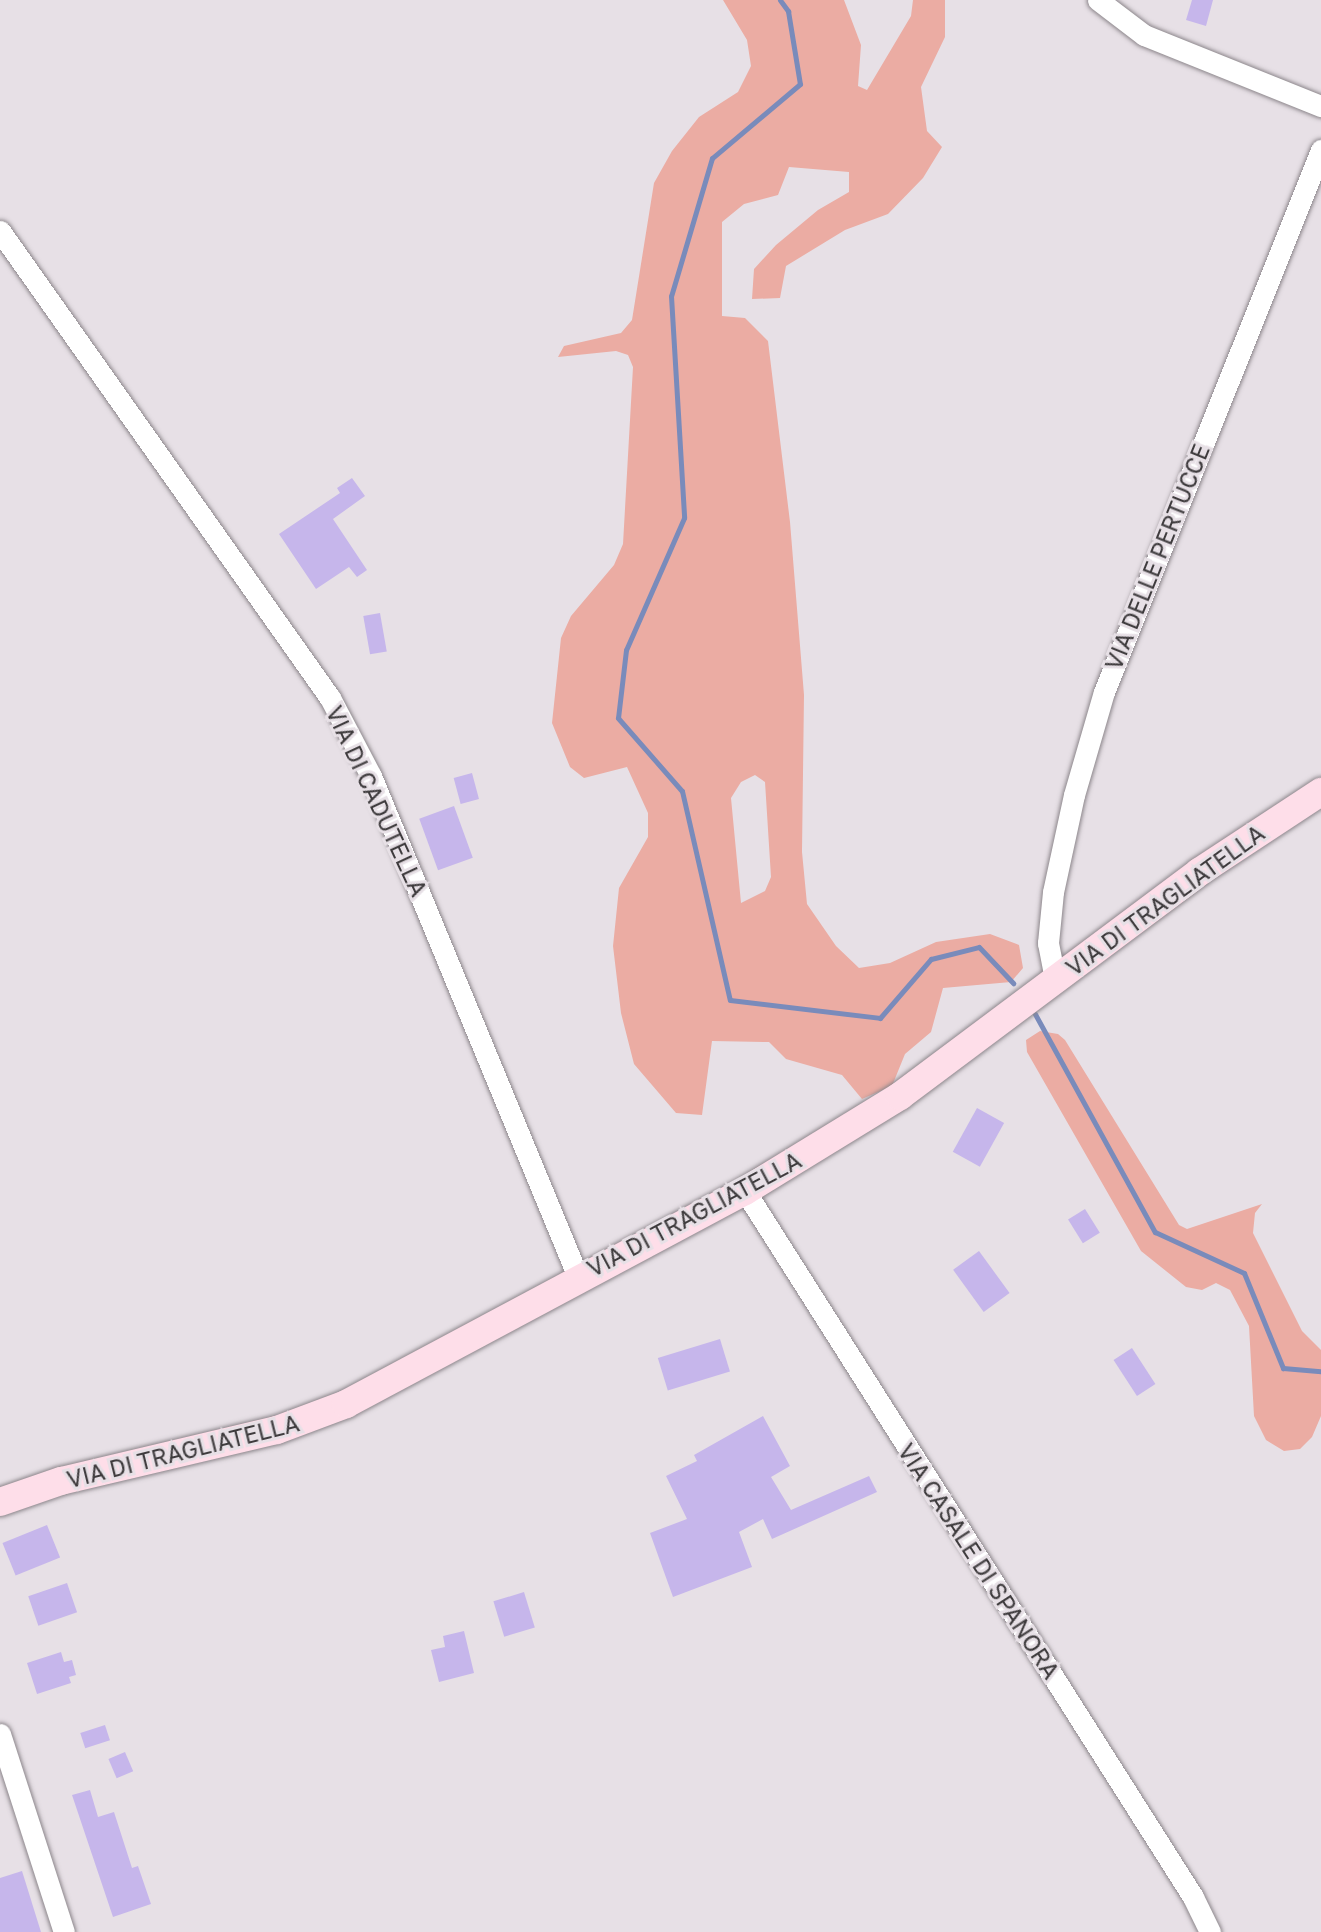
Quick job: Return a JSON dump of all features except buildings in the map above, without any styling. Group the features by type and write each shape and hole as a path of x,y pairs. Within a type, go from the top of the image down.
{"street":[{"path":"1098,0 1144,35 1321,106"},
{"name":"VIA DELLE PERTUCCE","path":"1055,979 1048,943 1051,907 1069,816 1101,704 1138,600 1321,150"},
{"name":"VIA DI CADUTELLA","path":"0,231 330,698 370,776 578,1277"},
{"name":"VIA DI TRAGLIATELLA","path":"0,1502 61,1481 203,1450 317,1416 372,1391 578,1277 745,1191 900,1096 1199,872 1321,792"},
{"name":"VIA CASALE DI SPANORA","path":"745,1191 1194,1897 1210,1932"},
{"path":"0,1734 10,1799 64,1932"}],"shaded area":[{"path":"723,0 844,0 861,45 858,86 867,90 911,16 913,0 945,0 945,37 921,87 927,131 942,147 923,178 888,214 845,230 786,266 780,298 752,299 754,269 776,245 818,210 849,192 849,172 789,167 778,195 744,204 722,222 722,316 745,318 768,341 790,522 804,695 802,852 807,904 836,946 859,968 890,963 936,942 990,934 1019,945 1023,968 1011,982 943,988 931,1032 905,1054 892,1086 862,1099 842,1075 786,1059 769,1042 712,1041 702,1115 676,1113 634,1064 621,1013 613,946 619,888 648,837 648,813 627,767 584,778 570,767 552,723 561,638 571,616 614,565 623,544 633,367 628,355 616,351 558,357 564,346 621,333 632,320 654,183 672,151 699,117 738,92 751,66 747,40","holes":["755,775 765,782 771,877 765,891 741,903 731,798 741,782"]},
{"path":"1040,1031 1058,1034 1065,1040 1179,1225 1187,1229 1262,1204 1255,1213 1253,1233 1302,1331 1321,1350 1321,1416 1312,1437 1300,1449 1284,1451 1266,1440 1254,1416 1249,1326 1230,1290 1216,1283 1202,1290 1186,1287 1141,1251 1027,1052 1026,1040"}],"waterway":[{"path":"780,0 788,11 800,84 712,158 671,296 684,518 626,650 618,718 682,791 730,1000 880,1018 931,959 979,947 1013,983"},
{"path":"1035,1014 1155,1232 1244,1273 1283,1368 1321,1371"}]}
